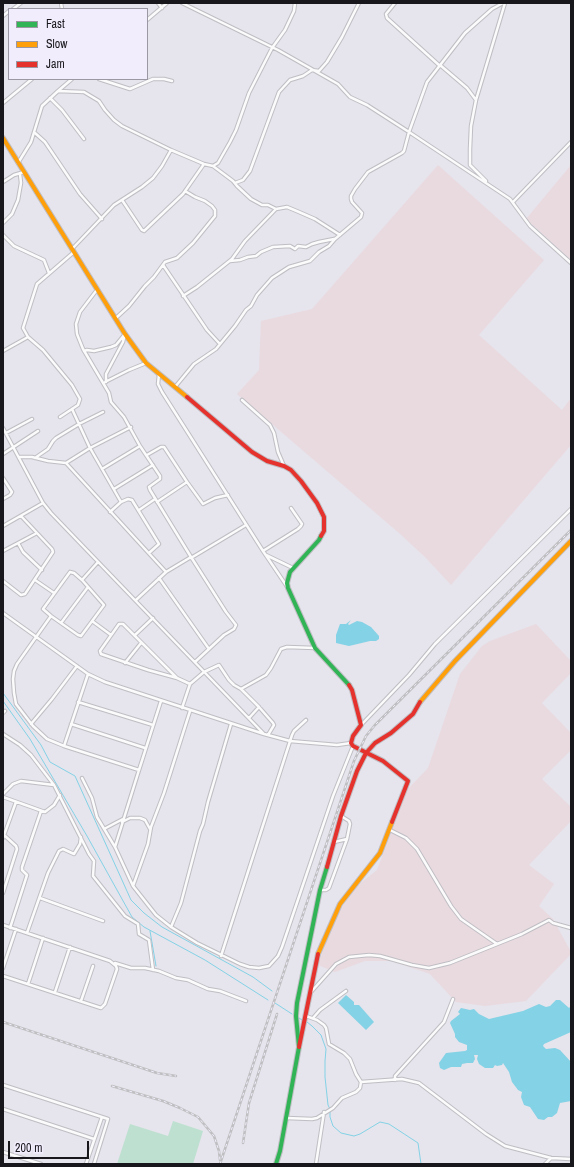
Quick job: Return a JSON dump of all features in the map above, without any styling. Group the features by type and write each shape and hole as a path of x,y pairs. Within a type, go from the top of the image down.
{"street":[{"path":"158,3 162,8"},
{"path":"148,19 167,3"},
{"path":"182,3 272,48 338,84 350,97 367,105 507,196 530,226 571,263"},
{"path":"213,166 218,163 230,142 236,130 249,93 272,48 288,25 294,11 295,3"},
{"path":"235,183 243,180 250,171 279,92 290,80 303,76 312,70 320,71 342,38 359,3"},
{"path":"395,3 386,14 387,18 440,66 467,88 476,100"},
{"path":"175,388 194,364 212,353 272,278 289,267 310,261 319,252 329,246 362,214 352,202 350,196 368,172 402,153 425,87 465,33 492,9 504,3"},
{"path":"487,183 472,167 470,162 471,133 476,100 504,3"},
{"path":"102,80 130,89 153,79 172,81"},
{"path":"3,103 31,80"},
{"path":"18,163 26,152 35,133 40,110 50,98 71,80"},
{"path":"58,91 84,92 99,101 109,115 122,126 171,150 204,164 213,166 257,203 276,209 287,208 299,212 315,219 340,235"},
{"path":"50,98 62,110 84,139"},
{"path":"35,133 45,142 80,194 102,219"},
{"path":"3,138 18,163 22,173 125,334 146,363 252,452 267,461 292,470 320,509 324,517 324,531 319,540 290,572 287,583 288,588"},
{"path":"513,202 571,142"},
{"path":"60,417 78,405 80,401 72,385 43,350 28,337 23,328 35,288 48,273 73,251 114,205 153,178 171,150"},
{"path":"122,200 144,231 186,191 204,164"},
{"path":"3,182 14,175 22,173"},
{"path":"3,223 12,214 18,200 22,173"},
{"path":"116,318 129,306 163,265 168,260 177,258 193,243 215,216 215,210 212,206 186,191"},
{"path":"183,296 219,271 230,261 245,241 276,209"},
{"path":"3,235 14,246 44,260 48,273"},
{"path":"230,261 256,256 273,247 290,246 295,249 298,246 306,247 319,242 335,240"},
{"path":"163,265 207,330 220,343"},
{"path":"98,290 80,312 77,320 77,334 84,351 105,383 111,402 124,416 140,446 160,478 149,487 155,499 226,612 236,625 234,629 224,635 194,662"},
{"path":"84,351 94,351 116,345 125,334"},
{"path":"105,383 106,374 124,342 125,334"},
{"path":"3,351 28,337"},
{"path":"105,383 146,363"},
{"path":"159,374 158,384 162,392 288,588 315,648 346,681 352,690 361,724"},
{"path":"242,400 270,425 274,433 278,452 284,466"},
{"path":"72,409 90,448 121,502"},
{"path":"35,458 48,449 56,438 103,412"},
{"path":"6,433 32,419"},
{"path":"66,463 90,448 131,427"},
{"path":"3,428 43,502 51,513 266,735"},
{"path":"3,454 38,431"},
{"path":"102,469 140,446"},
{"path":"147,456 161,447 164,448 203,504 215,498 228,495"},
{"path":"20,457 66,463 166,572"},
{"path":"114,490 153,465"},
{"path":"3,478 12,492 3,499"},
{"path":"157,502 187,482"},
{"path":"110,512 121,502 128,499 132,500 159,544 149,553"},
{"path":"139,510 155,499"},
{"path":"3,526 43,502"},
{"path":"263,551 301,526 302,524 291,508"},
{"path":"82,778 92,798 94,812 115,847 133,886 156,915 171,927 221,956 249,967 259,968 269,966 278,956 352,744 353,736 361,724 409,675 435,644 571,509"},
{"path":"3,581 24,595 53,552 52,549 20,516"},
{"path":"136,600 166,572 246,524"},
{"path":"3,551 37,533"},
{"path":"299,1047 296,1016 297,1003 320,890 357,771 366,752 375,743 391,733 413,714 422,698 455,661 571,541"},
{"path":"18,543 23,552 42,570"},
{"path":"265,554 293,568"},
{"path":"82,580 98,562"},
{"path":"70,572 74,573 88,587 104,605 81,636 43,609 70,572"},
{"path":"159,578 209,649"},
{"path":"35,580 54,593"},
{"path":"62,623 88,587"},
{"path":"3,613 88,674 105,682 266,735 290,741 337,745 352,744 383,761 408,781 378,858 340,904 318,955 299,1047 287,1118 276,1164"},
{"path":"51,616 17,664 14,671 13,679 16,704 31,724 47,739 138,770"},
{"path":"135,635 153,618"},
{"path":"92,621 111,634"},
{"path":"176,678 135,635 121,624 111,634 100,652 125,663 176,678 190,684"},
{"path":"125,663 142,643"},
{"path":"241,689 264,677 271,668 281,649 287,647 315,648"},
{"path":"182,708 190,684 204,672 219,665 229,680 260,707 273,723 274,725 266,735"},
{"path":"31,724 52,700 77,666"},
{"path":"64,746 70,724 88,674"},
{"path":"115,847 138,770 161,701"},
{"path":"78,702 153,725"},
{"path":"249,718 260,707"},
{"path":"133,886 148,844 151,829 190,710"},
{"path":"221,956 290,741 294,731 306,720"},
{"path":"70,724 145,748"},
{"path":"171,927 181,903 231,724"},
{"path":"3,734 20,745 31,755 60,794 69,815 95,863 93,876 125,916 138,924 139,934 149,940 153,970"},
{"path":"54,785 21,781 13,784 3,796 45,812 58,800 60,794"},
{"path":"3,893 17,850 16,846 3,837 4,830 16,802"},
{"path":"10,928 27,875 22,870 22,867 41,811"},
{"path":"320,890 326,890 329,888 347,839 350,824 349,821 342,816"},
{"path":"104,829 130,818 140,818 145,820 151,829"},
{"path":"390,830 406,838 417,849 450,906 461,919 497,944"},
{"path":"27,933 48,873 59,851 63,849 74,854 80,844 81,837"},
{"path":"334,842 347,839"},
{"path":"40,898 103,921"},
{"path":"310,994 332,968 348,957 380,956 412,965 430,968 450,963 522,934 549,920 553,924 571,928"},
{"path":"3,925 114,963 132,968 145,968 176,978 188,980 208,989 220,991 246,1001"},
{"path":"3,968 16,930"},
{"path":"28,984 43,938"},
{"path":"55,992 70,947"},
{"path":"3,976 98,1007 104,1006 116,973 116,966 114,963"},
{"path":"81,1001 93,966"},
{"path":"313,1018 320,1010 346,991"},
{"path":"395,1080 395,1076 444,1022 453,999"},
{"path":"287,1118 317,1118 332,1108 342,1098 359,1091 361,1082 347,1056 329,1044 326,1028 321,1022 305,1016"},
{"path":"361,1082 402,1079 419,1083 486,1134 505,1146 551,1158 571,1159"},
{"path":"3,1085 108,1120 94,1164"},
{"path":"3,1109 94,1139"},
{"path":"316,1164 326,1111"},
{"path":"86,1164 102,1117"},
{"path":"3,1152 41,1164"},
{"path":"545,1164 551,1158"}],"shaded area":[{"path":"438,165 544,260 479,335 562,410 571,398 571,445 451,585 426,558 399,533 237,394 259,370 261,321 312,309"},
{"path":"571,165 571,260 526,219"},
{"path":"536,624 571,661 571,673 542,703 571,733 571,750 542,779 571,807 571,821 529,865 554,884 539,906 553,919 571,954 526,1001 485,1006 456,1002 430,974 392,961 365,961 335,972 318,965 332,924 353,889 377,870 408,789 428,768 460,674 482,646 490,641"}],"green space":[{"path":"173,1121 203,1131 193,1164 117,1164 130,1124 168,1136"}],"water":[{"path":"351,620 348,624 349,625 357,621 371,627 379,636 379,639 376,641 349,646 336,643 336,635 340,624 346,624"},
{"path":"346,995 354,1002 354,1005 359,1005 374,1022 366,1030 338,1003"},
{"path":"556,1000 560,1000 569,1008 571,1006 571,1032 544,1044 543,1046 546,1049 555,1048 560,1050 571,1062 571,1101 560,1103 557,1113 552,1117 548,1117 544,1120 538,1119 530,1107 524,1105 521,1097 522,1092 518,1090 512,1082 509,1072 503,1063 502,1065 495,1065 493,1068 485,1068 479,1064 477,1059 478,1055 474,1055 475,1059 473,1063 462,1064 461,1067 451,1067 444,1070 440,1068 439,1063 446,1053 467,1050 467,1045 459,1042 455,1037 450,1023 460,1014 458,1012 461,1008 470,1010 474,1009 479,1014 489,1019 523,1011 539,1004 546,1007 550,1006"}],"waterway":[{"path":"3,693 41,745 50,762 75,776 131,900 144,913 162,927 253,977 272,991"},
{"path":"3,701 30,739 87,836 132,917 144,927 205,960 268,1000"},
{"path":"150,931 156,966"},
{"path":"275,1003 292,1014"},
{"path":"307,1022 321,1035 326,1049 325,1077 328,1105 333,1126 341,1133 354,1136 380,1122 389,1124 418,1143 421,1164"}],"railway":[{"path":"220,1164 354,761 366,736 375,725 571,530"},
{"path":"243,1143 249,1103 277,1014"},
{"path":"3,1022 157,1073 176,1076"},
{"path":"112,1086 163,1101 198,1117 214,1136 219,1151 220,1160"}],"traffic: fast":[{"path":"321,536 290,572 287,583 315,648 349,685"},
{"path":"276,1164 280,1151 299,1047 296,1016 297,1003 320,890 327,867"}],"traffic: slow":[{"path":"3,138 125,334 146,363 187,397"},
{"path":"420,702 455,661 571,541"},
{"path":"318,954 340,904 380,853 392,822"}],"traffic: jam":[{"path":"187,397 252,452 267,461 284,466 291,470 317,503 324,517 324,531 321,536"},
{"path":"349,685 352,690 361,725 353,736 351,743 353,746 383,761 408,781 392,822"},
{"path":"327,867 341,816 357,771 366,753 375,743 391,733 413,714 420,702"},
{"path":"299,1047 318,954"}]}
